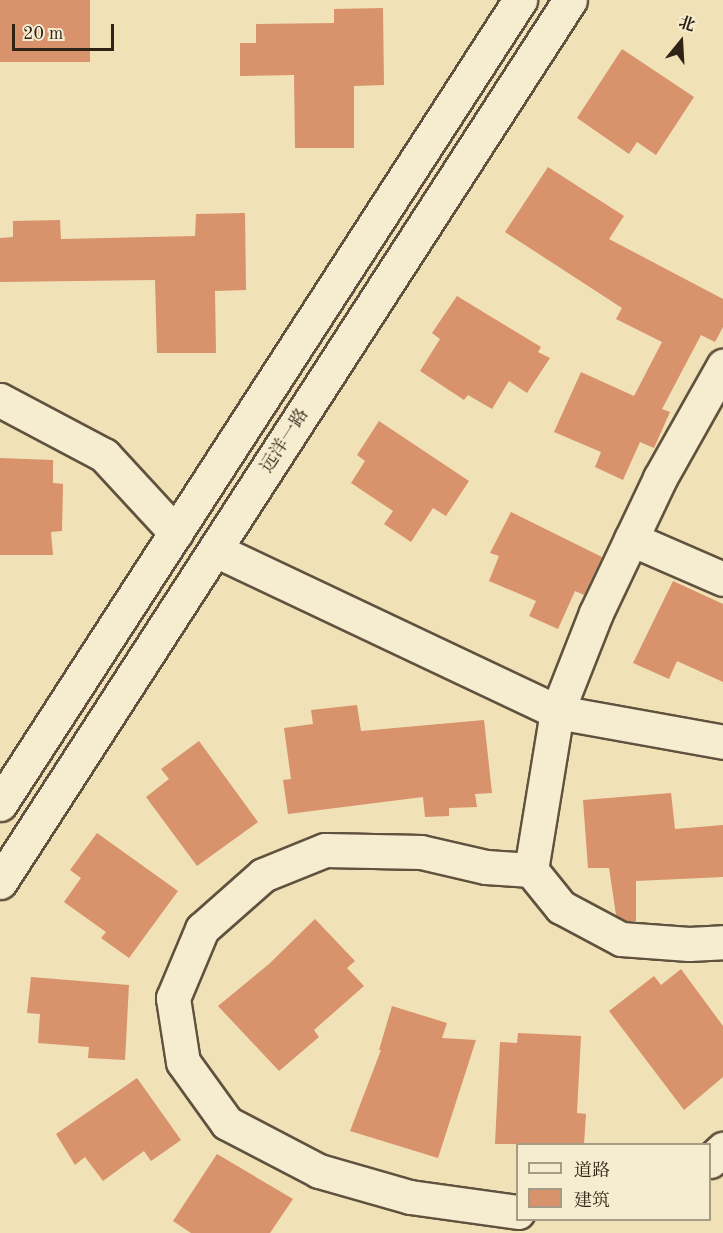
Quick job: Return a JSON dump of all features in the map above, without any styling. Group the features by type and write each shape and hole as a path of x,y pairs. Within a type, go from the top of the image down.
{"street":[{"path":"0,804 520,0"},
{"name":"远洋一路","path":"0,882 570,0"},
{"path":"531,870 557,712 596,613 660,478 723,366"},
{"path":"0,400 104,455 176,533"},
{"path":"631,540 723,579"},
{"path":"215,550 557,712 723,742"},
{"path":"516,1212 410,1197 319,1171 227,1123 183,1062 173,998 202,929 263,874 325,850 421,852 486,867 531,870 561,906 621,939 689,944 723,942"},
{"path":"711,1160 723,1149"}],"building":[{"path":"0,0 90,0 90,62 0,62"},
{"path":"383,8 384,85 354,86 354,148 295,148 294,75 240,76 240,43 256,43 256,24 334,23 334,9"},
{"path":"622,49 694,97 656,155 637,142 629,154 577,118"},
{"path":"548,167 624,216 609,239 723,299 723,327 715,342 701,335 662,409 670,412 654,448 640,442 623,480 595,467 601,452 554,432 581,372 634,396 662,342 616,319 622,308 505,232"},
{"path":"245,213 246,290 215,291 216,353 157,353 155,280 0,282 0,238 13,237 13,221 60,220 61,239 195,236 196,214"},
{"path":"457,296 541,347 538,352 550,358 527,393 509,381 492,409 468,395 464,400 420,371 440,339 432,333"},
{"path":"379,421 469,481 446,516 433,508 411,542 384,524 393,511 351,483 365,461 357,455"},
{"path":"0,458 53,460 53,483 63,484 62,531 51,532 53,555 0,555"},
{"path":"511,512 602,557 584,595 575,591 558,629 529,616 536,601 489,581 499,556 490,553"},
{"path":"673,581 723,604 723,682 677,661 669,679 633,663"},
{"path":"357,705 361,731 484,720 492,793 475,794 477,807 449,808 449,816 425,817 423,797 288,814 283,780 291,779 284,728 313,724 311,710"},
{"path":"199,741 258,822 197,866 146,797 169,779 161,769"},
{"path":"671,793 675,829 723,825 723,877 636,881 636,921 626,921 616,915 609,868 588,868 583,800"},
{"path":"97,833 178,891 129,958 101,938 106,932 64,902 81,878 70,870"},
{"path":"315,919 355,961 347,968 364,986 314,1030 319,1037 279,1071 218,1006 269,964"},
{"path":"681,969 723,1026 723,1077 684,1110 609,1011 654,976 661,985"},
{"path":"31,977 129,985 125,1060 88,1058 89,1047 38,1043 40,1014 27,1013"},
{"path":"392,1006 447,1023 442,1038 476,1040 438,1158 350,1131 381,1050 379,1050"},
{"path":"518,1033 581,1036 577,1113 586,1114 584,1143 495,1144 500,1042 517,1043"},
{"path":"137,1078 181,1140 151,1161 144,1151 103,1181 85,1157 75,1165 56,1134"},
{"path":"217,1154 293,1199 270,1233 191,1233 173,1221"}]}
